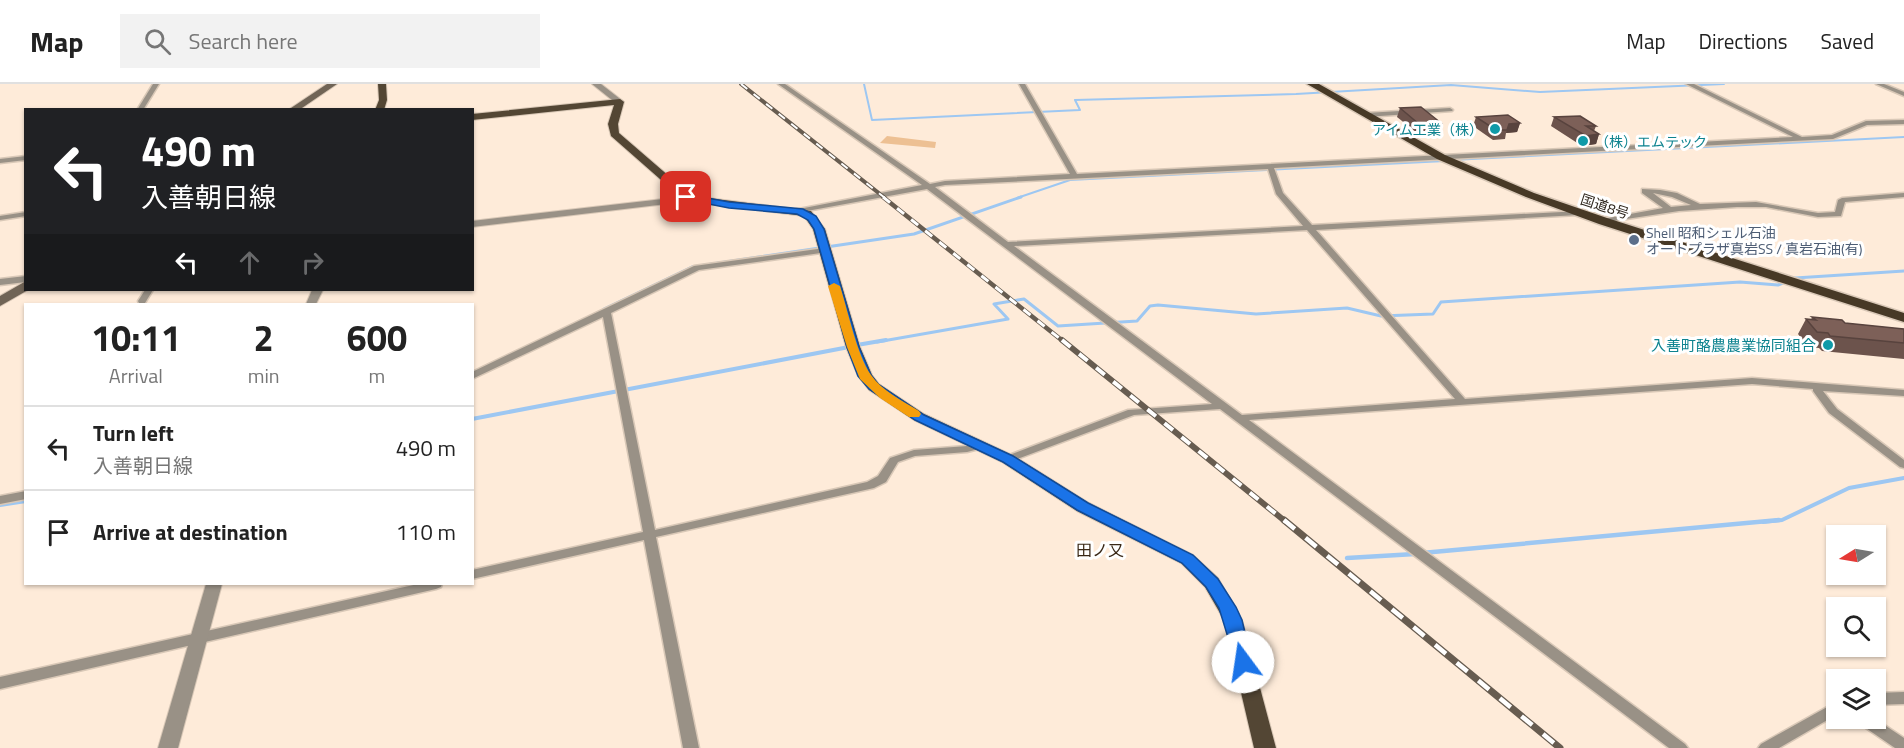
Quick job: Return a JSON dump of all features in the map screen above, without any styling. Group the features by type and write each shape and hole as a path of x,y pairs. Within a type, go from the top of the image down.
{"highway":[{"name":"国道8号","path":"1312,84 1441,157 1578,213 1904,318"}],"main road":[{"path":"295,108 333,84"},
{"path":"381,108 383,100 382,84"},
{"path":"474,117 620,102 613,124 614,134 689,199 807,213 816,222 853,347 865,376 885,396 919,417 1008,459 1083,507 1187,559 1212,583 1233,620 1265,748"},
{"path":"0,302 24,286"}],"street":[{"path":"141,108 156,84"},
{"path":"596,84 620,102"},
{"path":"781,84 927,185 1007,244 1680,748"},
{"path":"1022,84 1074,176"},
{"path":"1689,84 1802,140"},
{"path":"1879,84 1904,94"},
{"path":"1366,115 1450,110"},
{"path":"799,211 927,185 1802,140 1833,138 1866,123 1904,123"},
{"path":"0,161 24,158"},
{"path":"1270,167 1275,172 1277,190 1308,228 1461,400"},
{"path":"1670,210 1645,191 1661,191 1673,196 1685,197 1701,208"},
{"path":"1603,221 1670,210 1765,205 1826,216 1838,214 1842,200 1904,195"},
{"path":"474,224 689,199"},
{"path":"1007,244 1578,213"},
{"path":"0,218 24,214"},
{"path":"474,375 697,268 825,250"},
{"path":"0,282 24,279"},
{"path":"142,301 148,291"},
{"path":"606,311 691,748"},
{"path":"1239,418 1461,400 1752,381 1904,393"},
{"path":"1820,387 1818,391 1833,411 1904,465"},
{"path":"1008,459 1132,412 1222,406"},
{"path":"474,575 870,485 882,479 894,460 914,453 979,446"},
{"path":"0,500 24,495"},
{"path":"168,748 214,585"},
{"path":"0,683 432,585"},
{"path":"1886,699 1904,698"},
{"path":"1766,748 1826,714"},
{"path":"1878,729 1904,746"}],"shaded area":[{"path":"887,136 936,142 935,148 880,143"}],"building":[{"path":"1421,107 1441,123 1419,124 1400,108"},
{"path":"1508,115 1520,123 1509,124 1507,130 1496,130 1476,117"},
{"path":"1580,116 1596,126 1586,126 1599,134 1586,136 1554,117"},
{"path":"1812,317 1904,329 1904,343 1830,336 1828,333 1817,332 1806,319 1816,320"}],"waterway":[{"path":"864,84 872,120 1080,110 1075,100 1296,94 1451,85 1540,92 1724,84"},
{"path":"1452,160 1904,137"},
{"path":"1017,198 1070,180 1445,161"},
{"path":"604,309 692,267 914,234 1021,197"},
{"path":"877,342 1008,319 994,304 1024,299 1058,326 1137,321 1150,306 1158,305 1256,314 1347,308 1381,316 1433,314 1441,302 1740,282 1778,285 1795,278 1904,271"},
{"path":"857,345 886,340"},
{"path":"474,419 849,347"},
{"path":"1763,522 1782,520 1849,488 1904,478"},
{"path":"0,505 24,501"},
{"path":"1422,553 1779,520"},
{"path":"1347,558 1415,554"}],"railway":[{"path":"741,84 885,198"},
{"path":"883,197 1064,342"},
{"path":"1062,340 1286,522"},
{"path":"1284,520 1560,748"}],"slow traffic":[{"path":"834,286 853,347 865,376 885,396 914,414"}],"place":[{"name":"アイム工業（株）","path":"1495,129"},
{"name":"（株）エムテック","path":"1583,141"},
{"name":"Shell 昭和シェル石油 オートプラザ真岩SS / 真岩石油(有)","path":"1634,240"},
{"name":"入善町酪農農業協同組合","path":"1828,345"}],"district":[{"name":"田ノ又","path":"1100,550"}],"route":[{"path":"686,197 729,205 807,213 819,229 853,347 865,376 874,387 919,417 1008,459 1083,507 1187,559 1212,583 1227,607 1233,620 1243,662"}]}
